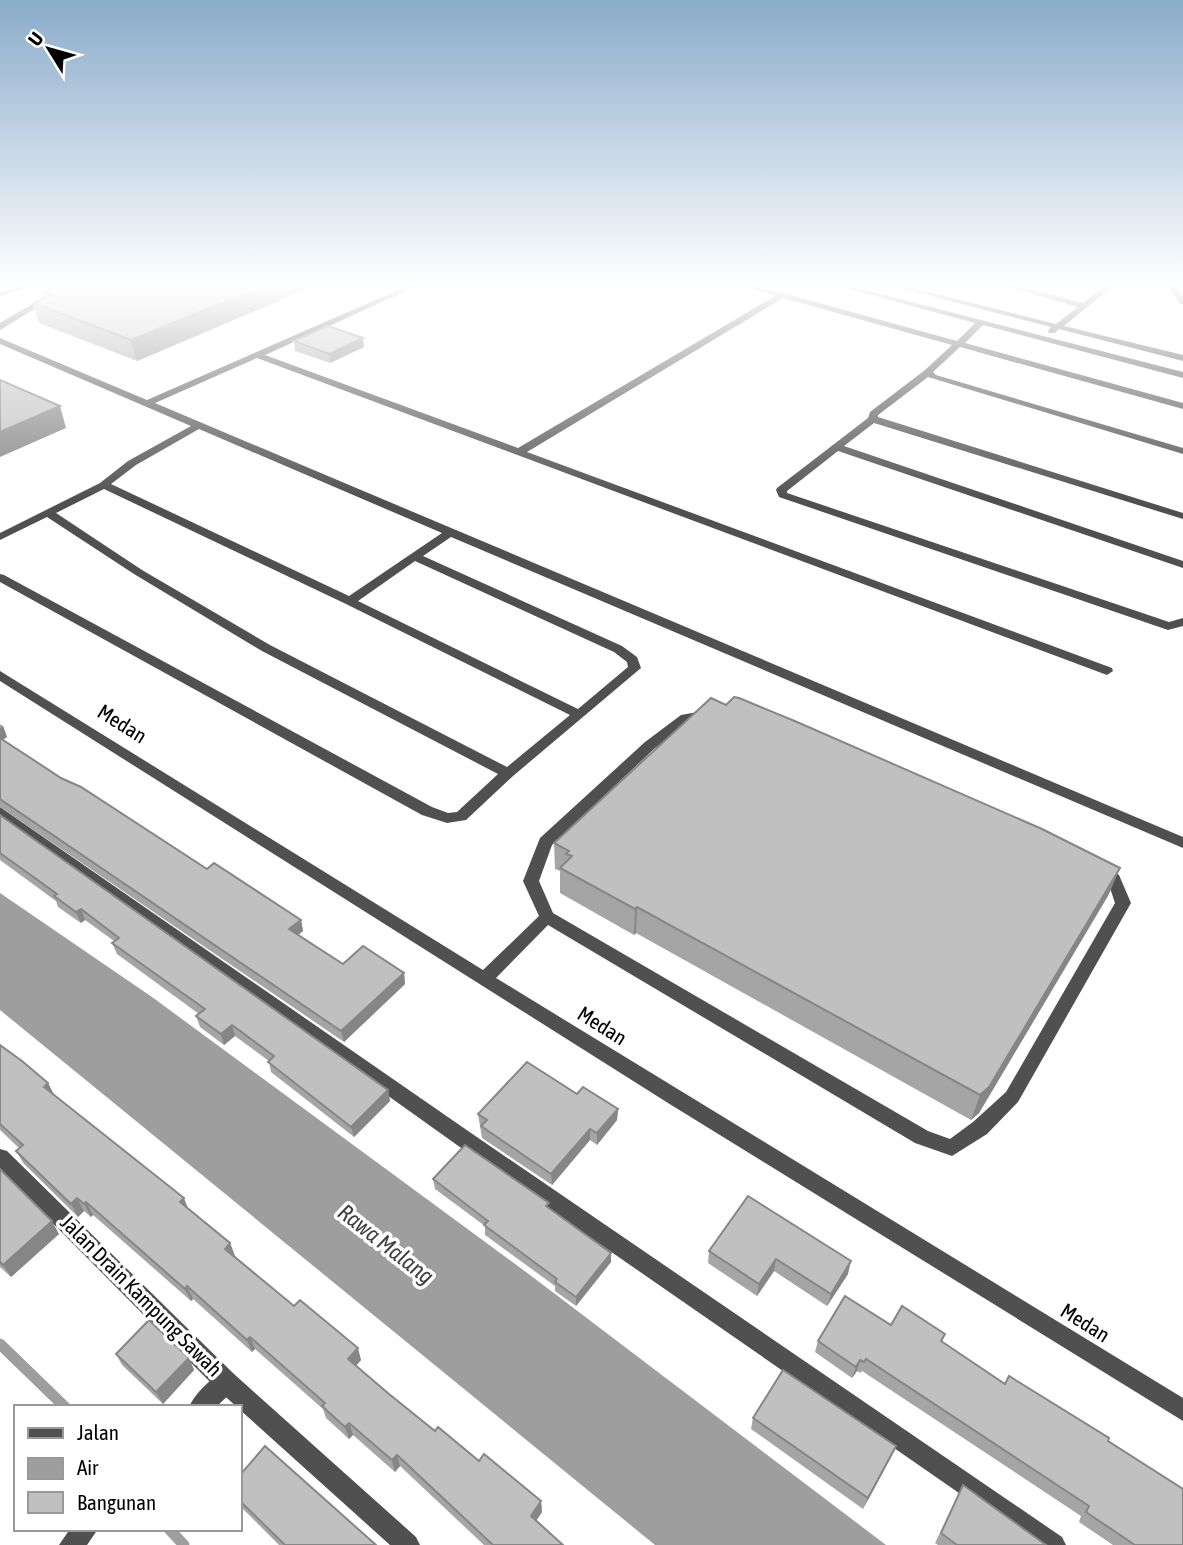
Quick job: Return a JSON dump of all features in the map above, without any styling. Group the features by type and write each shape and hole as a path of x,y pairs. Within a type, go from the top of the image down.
{"street":[{"path":"34,355 1183,843"},
{"path":"148,403 257,355"},
{"path":"257,355 1107,671"},
{"path":"519,452 681,355"},
{"path":"944,355 928,372 873,414 873,419 781,490 783,495 1168,626 1183,622"},
{"path":"1000,355 1183,406"},
{"path":"1110,355 1183,374"},
{"path":"928,372 933,377 1183,451"},
{"path":"873,419 1183,516"},
{"path":"0,537 104,485 132,463 199,425"},
{"path":"837,447 1183,565"},
{"path":"104,485 350,601 580,715"},
{"path":"48,513 138,572 265,648 508,773"},
{"path":"350,601 452,531"},
{"path":"0,577 427,811 447,818 461,816 508,773 635,668 634,660 618,649 415,556"},
{"name":"Medan","path":"0,675 485,979 1183,1410"},
{"path":"714,713 752,718 1082,856 1114,879 1123,902 1012,1097 980,1128 952,1149 922,1137 547,917 531,881 545,842 650,745 686,718 714,713"},
{"path":"0,812 590,1227 1054,1545"},
{"path":"485,979 547,917"},
{"name":"Jalan Drain Kampung Sawah","path":"0,1157 226,1382 408,1545"},
{"path":"202,1405 226,1382"},
{"path":"71,1545 84,1531"}],"water":[{"name":"Rawa Malang","path":"0,893 152,997 530,1275 886,1545 655,1545 0,1010"}],"building":[{"path":"0,380 60,406 0,432"},
{"path":"734,697 1042,829 1120,868 989,1087 980,1095 637,907 635,909 560,868 572,856 566,854 569,851 554,843 711,698 726,705"},
{"path":"0,738 207,869 214,863 301,920 289,929 343,964 363,946 404,973 341,1031 0,799"},
{"path":"0,815 388,1090 351,1127 268,1062 274,1056 232,1025 221,1034 196,1016 205,1009 112,943 119,938 81,909 76,912 54,896 57,894 0,853"},
{"path":"0,1045 48,1083 44,1087 184,1198 180,1202 230,1243 225,1249 294,1306 300,1300 358,1348 348,1359 389,1394 435,1431 438,1427 479,1461 484,1454 541,1501 531,1516 563,1545 493,1545 397,1455 392,1460 349,1423 345,1427 322,1406 325,1403 250,1337 247,1340 187,1286 185,1289 86,1202 84,1204 77,1198 71,1204 16,1151 23,1145 0,1124"},
{"path":"527,1062 577,1094 583,1087 618,1109 597,1133 590,1129 551,1174 481,1126 487,1120 478,1114"},
{"path":"465,1145 549,1203 546,1206 611,1253 576,1297 555,1282 557,1279 484,1225 488,1221 433,1179"},
{"path":"0,1169 52,1221 3,1265 0,1262"},
{"path":"748,1196 851,1261 831,1294 776,1259 759,1284 709,1251"},
{"path":"845,1296 891,1325 902,1306 945,1334 941,1341 1005,1384 1009,1376 1109,1438 1108,1441 1183,1489 1183,1545 1135,1545 1086,1512 1089,1506 866,1359 864,1362 860,1360 856,1367 818,1341"},
{"path":"149,1320 189,1358 156,1392 116,1354"},
{"path":"783,1370 896,1446 868,1498 753,1418"},
{"path":"265,1446 376,1545 285,1545 242,1503 242,1473"},
{"path":"963,1485 1046,1545 957,1545 941,1533"}],"waterway":[{"path":"0,1344 63,1405"},
{"path":"171,1531 184,1545"}]}
